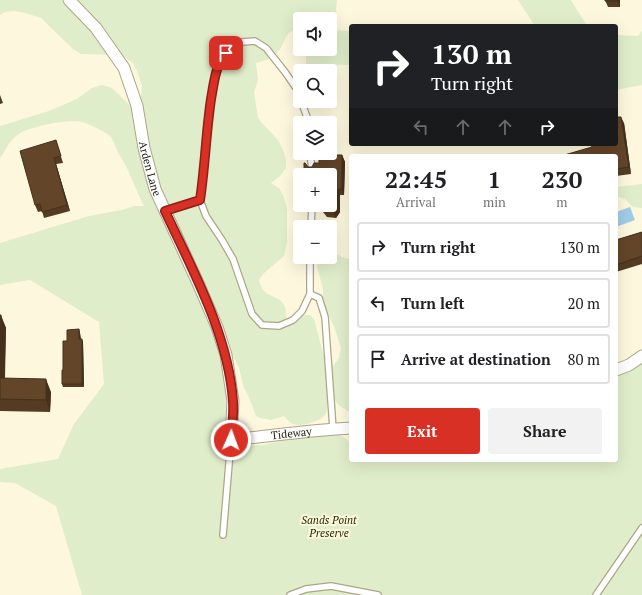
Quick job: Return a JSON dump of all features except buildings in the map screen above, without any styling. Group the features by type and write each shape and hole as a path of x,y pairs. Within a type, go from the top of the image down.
{"street":[{"name":"Arden Lane","path":"69,0 96,28 124,68 137,106 144,148 155,189 201,290 226,355 233,402 231,440"},
{"path":"618,369 629,365 642,356"},
{"name":"Tideway","path":"231,440 349,428"}],"lane":[{"path":"293,84 266,48 255,41 242,42 231,46 220,59 215,74 207,126 200,200 206,216 233,259 252,314 262,325 279,326 293,320 302,311 310,294 310,264"},
{"path":"165,211 200,200"},
{"path":"310,294 319,298 324,317 333,429"},
{"path":"223,535 231,440"},
{"path":"596,595 642,528"},
{"path":"290,595 306,589 331,586 378,595"}],"green space":[{"name":"Sands Point Preserve","path":"0,0 62,0 67,9 65,0 337,0 336,12 293,12 293,31 285,38 280,49 275,55 265,61 256,63 258,80 254,92 258,118 278,140 286,160 286,168 280,176 271,183 279,188 287,208 287,243 284,256 263,274 259,280 263,290 269,295 279,299 284,305 286,309 285,326 296,322 303,315 310,315 314,319 324,357 333,366 339,358 341,348 335,329 323,302 323,289 317,266 318,264 337,264 337,255 349,259 349,411 340,406 327,390 327,406 325,415 316,421 299,425 291,423 284,416 271,420 260,418 256,416 244,388 239,368 232,354 238,402 238,434 248,446 262,445 310,435 331,433 339,435 349,441 349,462 618,462 618,372 642,360 642,595 82,595 56,506 15,483 0,482 0,469 58,459 74,424 104,384 99,322 30,280 0,285 0,243 89,216 122,210 134,206 144,206 111,137 101,130 84,123 74,121 35,127 26,130 14,138 0,158 0,126 49,111 77,99 92,88 102,85 112,88 142,117 142,85 133,63 121,55 81,54 73,49 41,18 14,11 5,12 0,15"},
{"path":"518,0 571,0 586,24 534,24"},
{"path":"337,30 349,31 349,65 306,64 306,56 337,56"},
{"path":"642,31 642,85 618,90 618,35 638,36"},
{"path":"642,184 642,208 633,207 625,199 618,197 618,187"}],"water":[{"path":"630,207 635,220 618,226 618,211"}],"route":[{"path":"226,53 220,59 215,74 207,126 200,200 165,211 198,283 226,355 233,402 231,440"}]}
